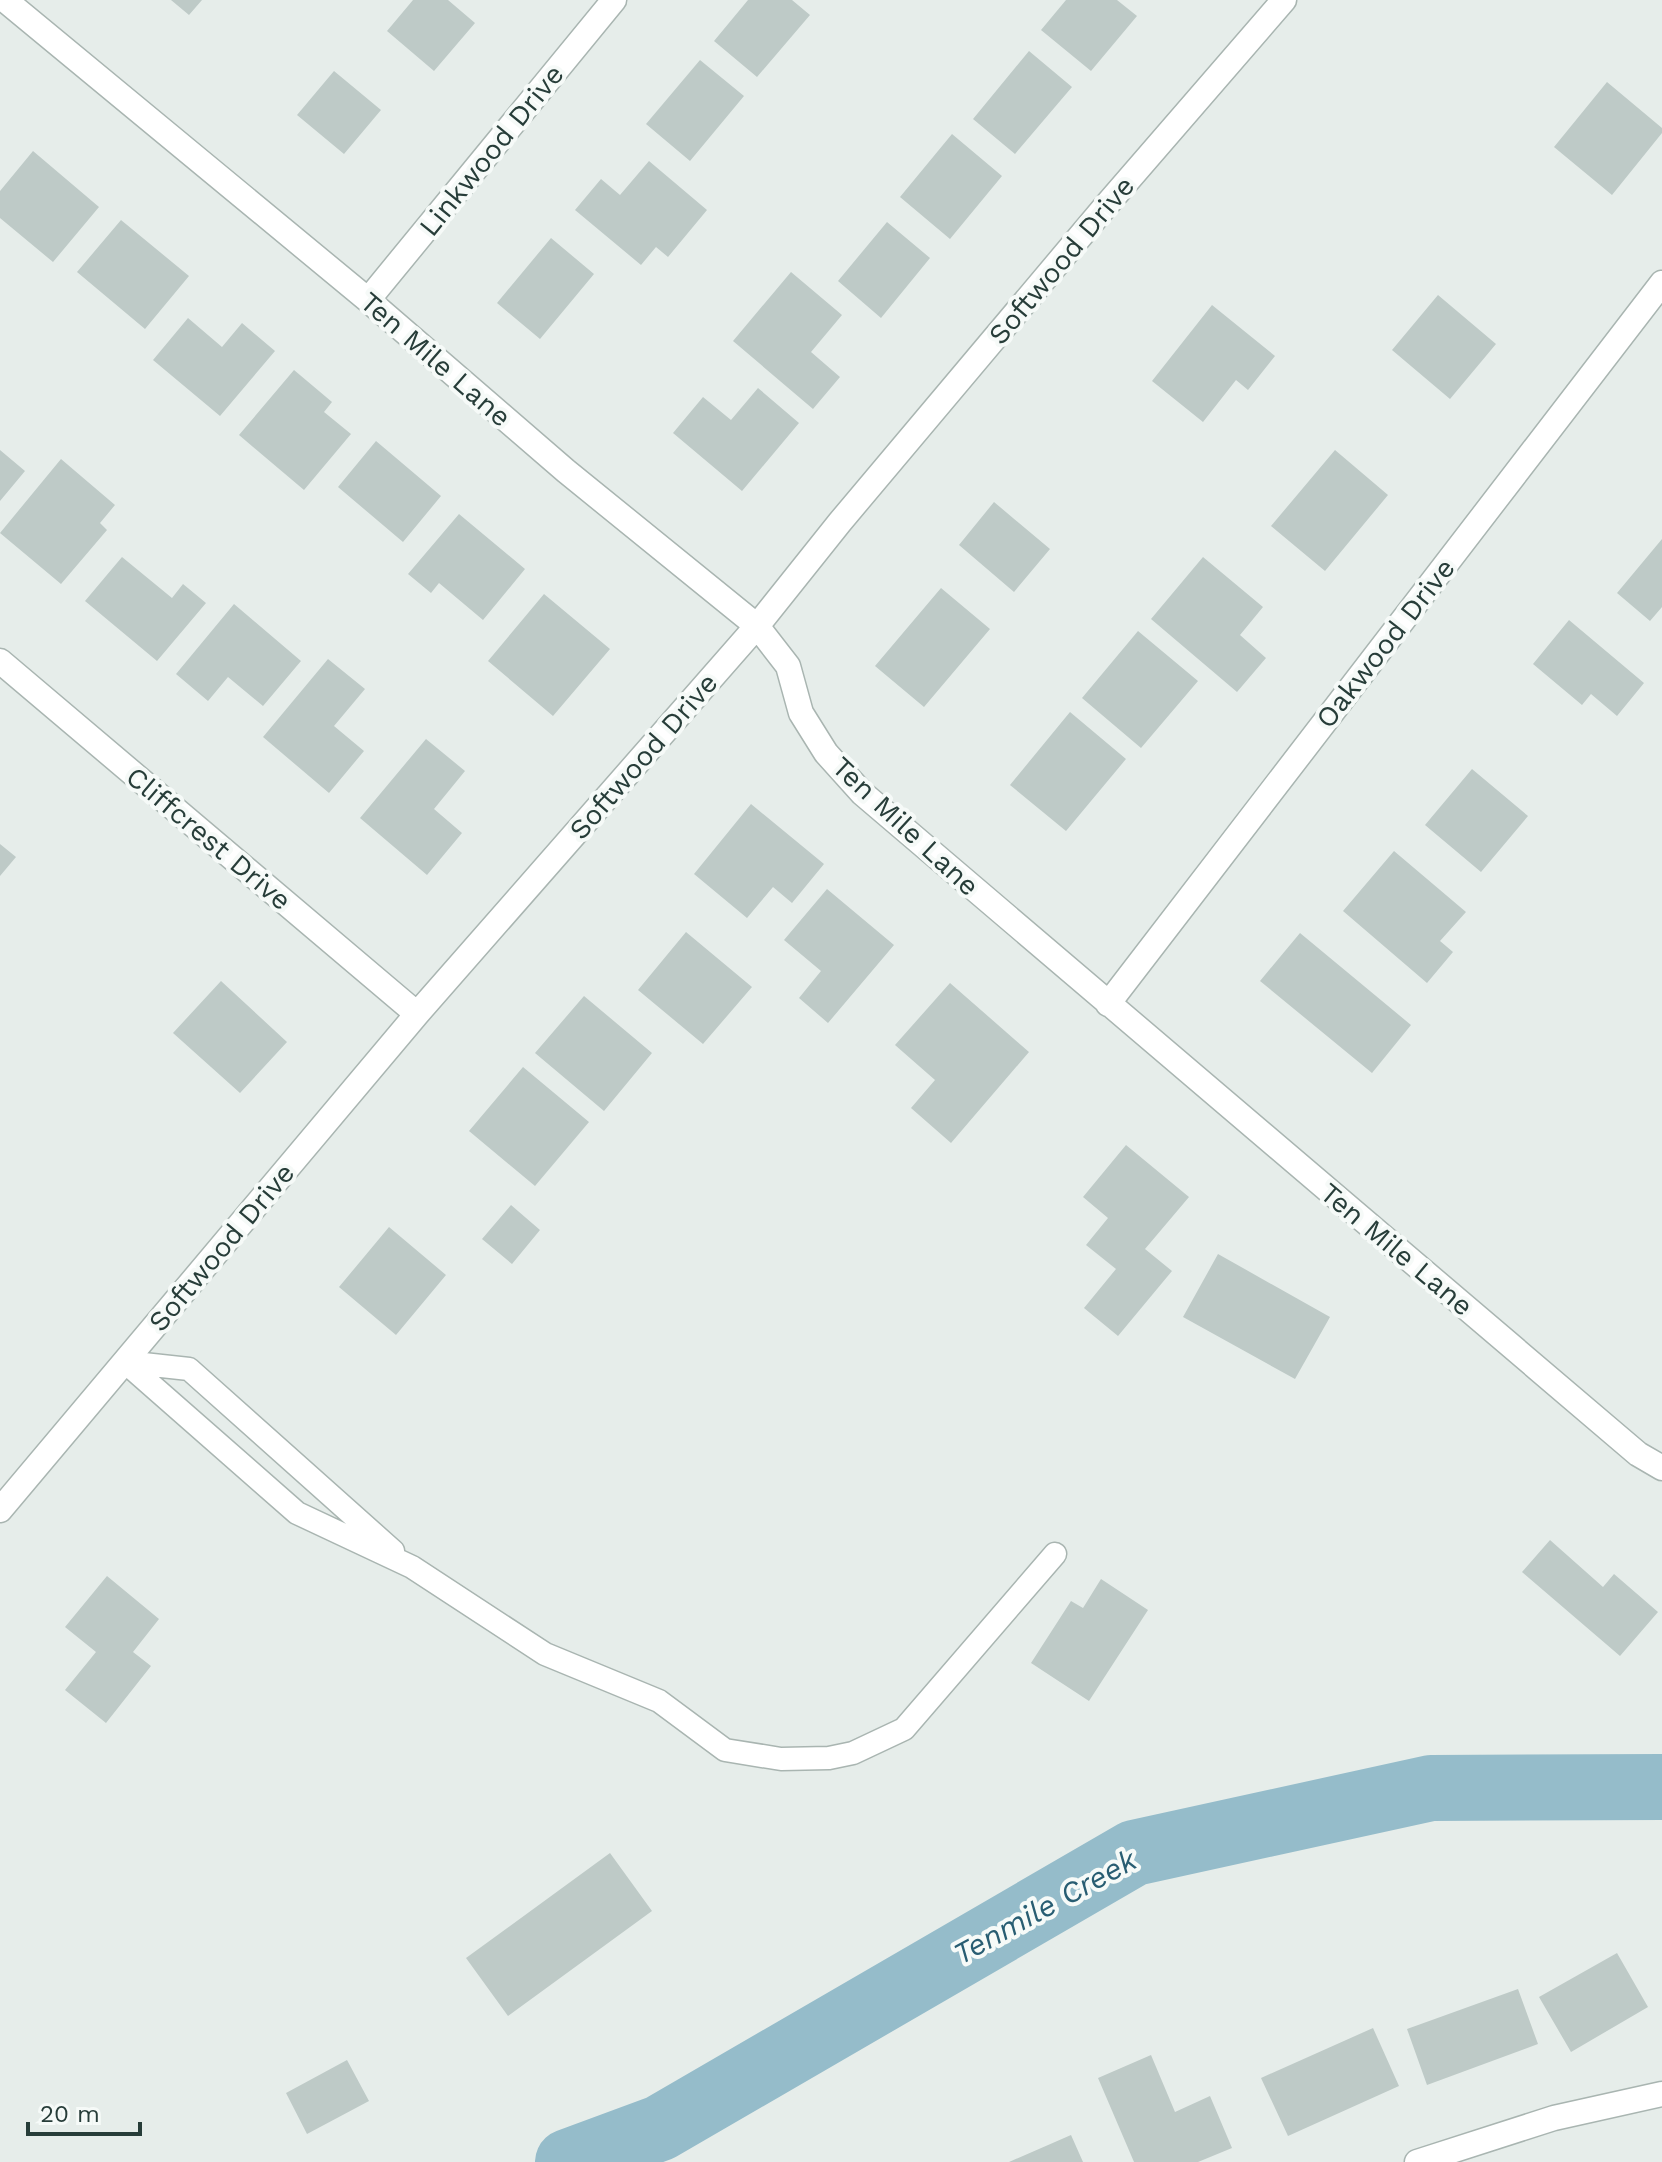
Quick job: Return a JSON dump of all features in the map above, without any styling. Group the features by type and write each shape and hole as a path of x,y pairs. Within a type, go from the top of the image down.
{"street":[{"name":"Ten Mile Lane","path":"5,0 368,300 566,471 757,626 788,666 801,713 826,753 862,793 1626,1444 1662,1468"},
{"name":"Linkwood Drive","path":"368,300 614,0"},
{"name":"Softwood Drive","path":"0,1510 417,1014 757,626 840,522 1284,0"},
{"name":"Oakwood Drive","path":"1108,1004 1662,283"},
{"name":"Cliffcrest Drive","path":"0,661 417,1014"},
{"path":"1417,2162 1554,2118 1662,2094"}],"lane":[{"path":"125,1362 297,1513 412,1567 545,1654 659,1701 725,1750 781,1759 829,1758 853,1753 904,1729 1055,1554"},
{"path":"125,1362 189,1369 412,1567"}],"building":[{"path":"171,0 202,0 189,15"},
{"path":"413,0 448,0 475,23 434,71 387,31"},
{"path":"748,0 792,0 810,15 757,77 714,41"},
{"path":"1066,0 1117,0 1137,16 1091,71 1041,30"},
{"path":"1029,51 1072,87 1015,154 973,119"},
{"path":"700,60 744,96 690,161 646,124"},
{"path":"334,71 381,110 344,154 297,115"},
{"path":"1607,82 1662,128 1662,133 1612,195 1554,147"},
{"path":"952,134 1002,176 950,239 900,197"},
{"path":"33,151 99,207 53,262 0,218 0,191"},
{"path":"649,161 707,210 668,257 656,247 641,265 575,210 601,179 620,195"},
{"path":"121,220 189,276 145,329 77,272"},
{"path":"887,222 930,258 881,318 838,281"},
{"path":"551,238 594,274 540,339 497,303"},
{"path":"791,272 842,315 811,352 840,377 813,409 733,341"},
{"path":"1438,295 1496,344 1450,399 1392,350"},
{"path":"1212,305 1275,356 1248,390 1236,380 1203,422 1152,381"},
{"path":"188,318 222,347 242,323 275,351 220,416 153,360"},
{"path":"294,370 332,402 324,412 351,434 304,490 239,435"},
{"path":"758,388 799,423 742,491 673,433 703,397 731,420"},
{"path":"376,441 441,496 403,542 338,487"},
{"path":"0,450 25,471 0,501"},
{"path":"1335,450 1388,495 1325,571 1271,526"},
{"path":"61,459 115,505 100,523 107,530 61,584 0,533"},
{"path":"994,502 1050,549 1014,592 959,545"},
{"path":"459,514 525,569 483,620 439,583 431,593 408,574"},
{"path":"1662,539 1662,607 1650,621 1617,593"},
{"path":"122,557 172,598 183,584 206,603 157,661 85,601"},
{"path":"1203,557 1263,607 1240,635 1266,658 1237,692 1151,619"},
{"path":"941,588 990,629 924,707 875,666"},
{"path":"544,594 610,649 553,716 488,661"},
{"path":"234,604 301,661 263,706 228,677 208,701 176,674"},
{"path":"1569,620 1644,683 1617,716 1591,694 1582,705 1533,664"},
{"path":"1138,631 1198,681 1141,748 1082,698"},
{"path":"328,659 365,689 334,726 364,751 329,793 263,737"},
{"path":"1070,712 1126,759 1066,831 1010,785"},
{"path":"426,739 465,771 434,809 462,833 427,875 360,818"},
{"path":"1472,769 1528,816 1481,872 1425,825"},
{"path":"751,804 824,864 792,903 773,887 747,918 694,874"},
{"path":"0,844 16,857 0,876"},
{"path":"1394,851 1466,912 1440,941 1453,952 1427,983 1343,911"},
{"path":"827,889 894,945 828,1023 799,998 821,971 784,940"},
{"path":"686,932 752,987 703,1044 638,990"},
{"path":"1300,933 1411,1025 1372,1073 1260,981"},
{"path":"221,981 287,1042 240,1093 173,1033"},
{"path":"950,983 1029,1052 951,1143 911,1108 935,1080 895,1045"},
{"path":"584,996 652,1053 604,1111 535,1053"},
{"path":"523,1067 589,1122 535,1186 469,1131"},
{"path":"1126,1145 1189,1197 1145,1249 1172,1271 1118,1336 1084,1308 1116,1269 1086,1245 1108,1218 1083,1197"},
{"path":"511,1205 540,1230 512,1264 482,1239"},
{"path":"389,1227 446,1275 396,1335 339,1287"},
{"path":"1218,1254 1330,1317 1295,1379 1183,1317"},
{"path":"1550,1540 1603,1587 1614,1574 1658,1612 1620,1656 1522,1572"},
{"path":"107,1576 159,1619 133,1652 151,1666 106,1723 65,1690 96,1652 65,1627"},
{"path":"1101,1579 1148,1610 1089,1701 1031,1663 1071,1601 1083,1608"},
{"path":"610,1853 652,1911 508,2016 466,1958"},
{"path":"1617,1953 1648,2007 1571,2052 1539,1997"},
{"path":"1518,1989 1538,2044 1427,2085 1407,2029"},
{"path":"1373,2028 1399,2086 1288,2136 1261,2078"},
{"path":"1151,2055 1175,2112 1210,2096 1232,2148 1198,2162 1134,2162 1098,2078"},
{"path":"347,2060 369,2101 307,2134 286,2093"},
{"path":"1071,2135 1083,2162 1009,2162"}],"waterway":[{"name":"Tenmile Creek","path":"568,2162 660,2128 1134,1853 1431,1788 1662,1787"}]}
